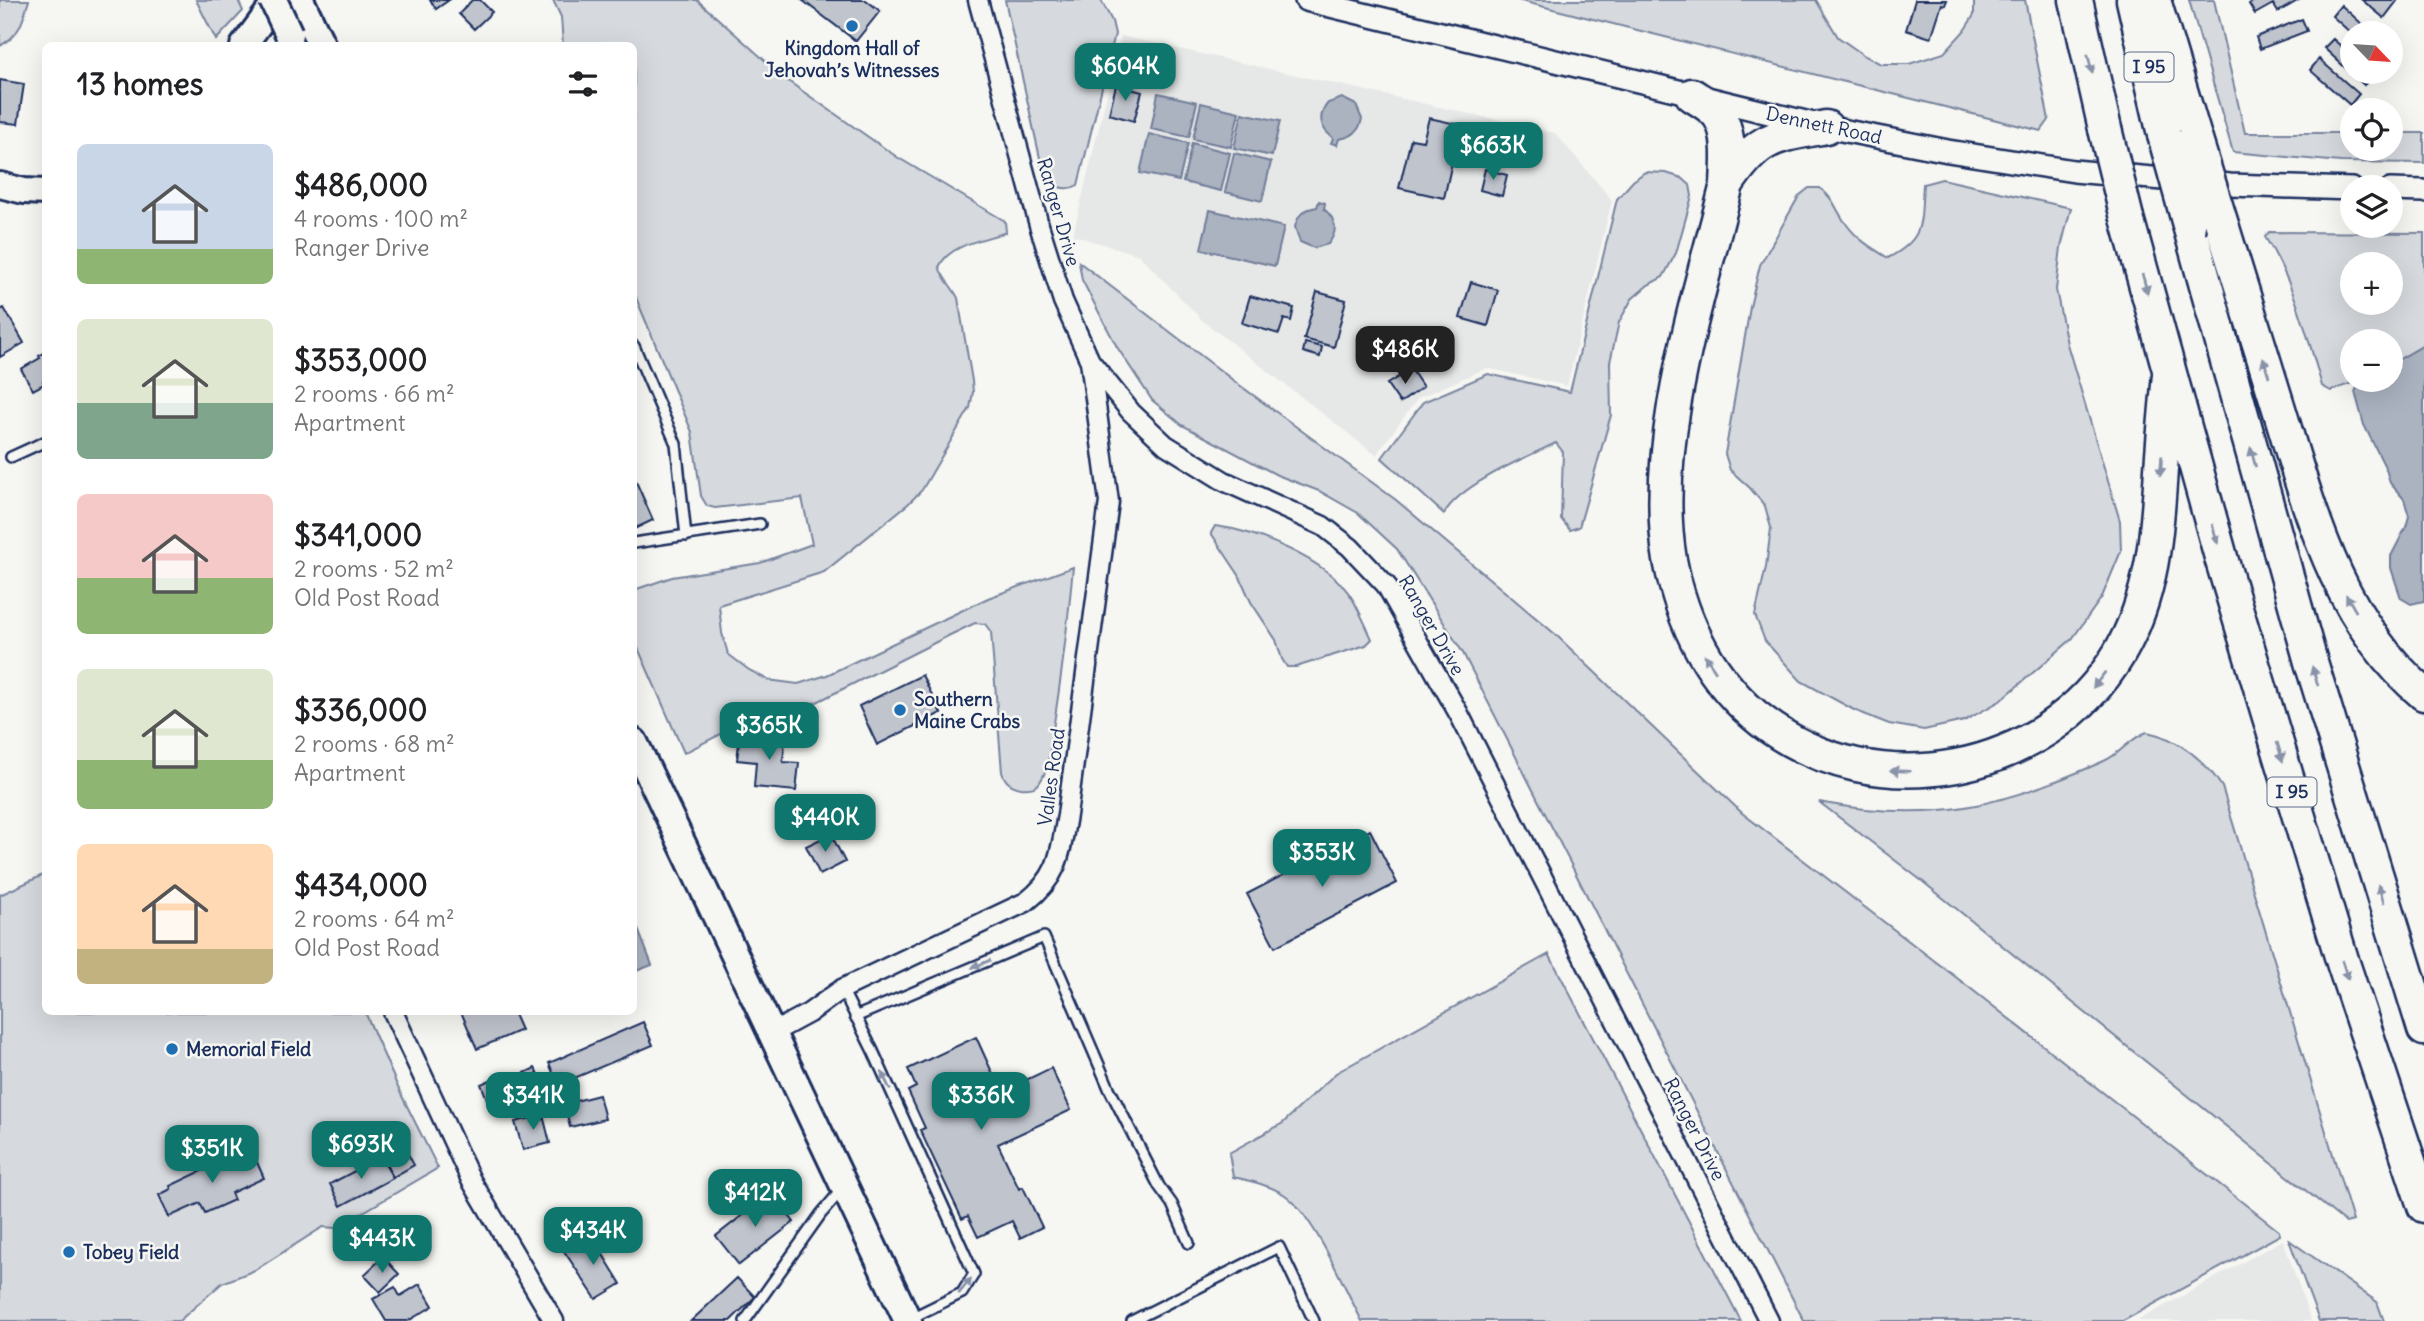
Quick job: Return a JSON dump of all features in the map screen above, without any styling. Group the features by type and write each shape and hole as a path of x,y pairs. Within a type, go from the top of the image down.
{"highway":[{"name":"I 95","path":"2076,0 2127,218 2226,574 2343,963 2424,1206"},
{"name":"I 95","path":"2133,0 2179,136 2189,225 2311,662 2424,1029"},
{"path":"2154,0 2179,136 2222,228 2324,552 2366,628 2387,658 2424,694"},
{"path":"1692,94 1718,115 1723,125 1728,163 1727,184 1678,381 1665,473 1670,556 1686,619 1699,647 1717,674 1738,698 1763,722 1790,739 1852,765 1889,771 1923,772 1953,768 1992,758 2024,744 2055,724 2098,683 2137,620 2148,584 2155,550 2169,374"},
{"path":"1727,184 1753,149 1791,132 1826,127"}],"main road":[{"path":"246,42 275,0 318,42"},
{"path":"0,185 42,192"},
{"path":"637,748 908,1320"}],"street":[{"name":"Ranger Drive","path":"978,0 1039,225 1063,301 1090,361 1131,412 1166,445 1224,481 1323,526 1350,547 1387,585 1459,714 1769,1321"},
{"name":"Dennett Road","path":"1306,0 1826,127 1948,151 2074,171 2230,185 2340,189"},
{"path":"2403,190 2424,191"},
{"name":"Valles Road","path":"772,1033 809,1013 842,989 1026,902 1053,874 1062,849 1068,815 1110,502 1090,361"},
{"path":"394,1015 471,1180 554,1321"}],"lane":[{"path":"637,353 676,444 686,536"},
{"path":"10,457 42,443"},
{"path":"637,543 760,524"},
{"path":"855,1017 1044,937 1109,1088 1172,1204 1189,1243"},
{"path":"842,989 974,1274 962,1293 908,1320"},
{"path":"745,1321 821,1214 844,1187"},
{"path":"1132,1321 1279,1247 1314,1321"}],"shaded area":[{"path":"0,0 29,0 16,32 0,46"},
{"path":"196,0 238,0 243,11 216,40"},
{"path":"553,0 697,0 788,81 897,157 1005,221 1006,232 959,248 944,259 939,267 958,298 973,392 970,408 922,490 824,572 719,605 722,633 728,654 768,680 798,684 827,675 988,598 1073,567 1049,756 1046,770 1036,786 1017,787 1009,783 1003,775 991,632 985,624 975,623 817,702 740,719 727,731 684,753 637,646 637,589 672,577 760,563 812,544 802,498 715,508 707,506 701,496 692,432 637,300 637,42 563,42 561,17"},
{"path":"1005,0 1101,0 1112,21 1115,34 1078,185 1073,187 1060,187 1044,176"},
{"path":"1517,0 1816,0 1838,37 1865,56 1881,64 1909,64 1944,53 1974,15 1974,0 2025,0 2049,120 2041,131"},
{"path":"2189,0 2214,0 2245,133 2340,133 2340,161 2403,161 2403,133 2424,133 2424,163 2341,162 2233,152"},
{"path":"1121,36 1555,133 1612,200 1567,386 1487,368 1418,398 1376,455 1202,320 1139,255 1073,235"},
{"path":"1158,93 1197,102 1189,137 1151,129"},
{"path":"1342,98 1356,105 1362,119 1357,131 1339,139 1337,145 1331,143 1333,138 1325,130 1321,117 1328,103"},
{"path":"1201,103 1239,112 1231,147 1193,139"},
{"path":"1242,113 1280,121 1272,156 1234,148"},
{"path":"1149,134 1188,143 1179,181 1140,173"},
{"path":"1192,143 1230,153 1221,191 1183,182"},
{"path":"1234,153 1271,162 1262,201 1225,192"},
{"path":"1645,172 1666,173 1682,178 1690,185 1692,196 1676,253 1663,277 1648,285 1632,299 1619,322 1610,362 1611,415 1579,527 1570,530 1561,519 1563,452 1556,443 1478,482 1452,503 1444,514 1382,458 1423,402 1488,374 1570,392 1617,199"},
{"path":"1942,179 2071,208 2061,247 2056,290 2067,344 2120,521 2121,551 2102,597 2072,639 2000,701 1964,721 1924,730 1889,724 1854,710 1801,681 1765,641 1755,615 1766,567 1771,528 1765,506 1730,470 1725,454 1750,307 1760,265 1799,196 1809,188 1820,188 1856,235 1888,258 1909,243 1919,228 1923,184"},
{"path":"1319,201 1325,203 1324,209 1331,217 1335,230 1328,244 1314,248 1300,242 1295,227 1302,213 1317,207"},
{"path":"1210,210 1284,227 1275,266 1201,249"},
{"path":"2269,232 2340,232 2340,238 2403,238 2403,233 2424,233 2424,345 2403,357 2403,329 2340,329 2340,388 2331,391 2322,386 2292,290 2265,237"},
{"path":"1079,262 1396,500 1555,634 1742,813 1970,988 2279,1231 2280,1235 2123,1321 1804,1321 1463,653 1397,549 1358,513 1319,491 1277,475 1182,425 1152,400 1117,347 1082,280"},
{"path":"2424,345 2424,601 2411,604 2401,598 2391,568 2391,556 2409,516 2404,499 2390,483 2364,425 2355,392 2403,392 2403,357"},
{"path":"1215,526 1269,541 1324,570 1350,595 1372,639 1366,645 1296,667 1287,667 1276,640 1251,602 1239,575 1211,533"},
{"path":"2147,732 2170,739 2190,752 2208,768 2222,787 2353,1221 2346,1223 1922,881 1819,802 1896,811 1931,811 1998,800 2032,790 2104,761"},
{"path":"42,875 42,1015 366,1015 400,1092 438,1168 336,1228 323,1227 255,1270 222,1283 179,1321 0,1321 0,895"},
{"path":"637,929 652,965 637,971"},
{"path":"1549,954 1741,1321 1362,1321 1317,1235 1296,1205 1273,1189 1233,1177 1229,1153 1283,1123 1336,1073"},
{"path":"2283,1240 2311,1321 2137,1321"},
{"path":"2289,1240 2377,1302 2384,1321 2319,1321"}],"building":[{"path":"430,0 449,0 436,9"},
{"path":"472,0 480,0 492,12 474,29 459,14"},
{"name":"Kingdom Hall of Jehovah’s Witnesses","path":"802,0 866,0 880,11 856,41"},
{"path":"1915,0 1947,0 1945,5 1942,4 1931,38 1906,30"},
{"path":"2256,0 2299,0 2278,12 2273,4 2255,14 2249,4"},
{"path":"2362,0 2396,0 2397,1 2384,18"},
{"path":"2341,5 2359,21 2340,21 2340,23 2332,16"},
{"path":"2302,19 2307,31 2260,49 2256,37"},
{"path":"2333,39 2340,45 2340,63 2324,48"},
{"path":"2319,59 2340,77 2340,84 2348,84 2359,94 2356,98 2342,98 2310,70"},
{"path":"0,80 24,84 18,124 0,122"},
{"path":"1116,85 1142,92 1134,121 1109,114"},
{"path":"1429,118 1484,130 1477,164 1453,158 1444,198 1399,188 1411,139 1423,141"},
{"path":"1485,169 1507,175 1502,196 1480,190"},
{"path":"1471,282 1498,290 1488,326 1460,318"},
{"path":"1317,292 1346,300 1334,347 1304,339"},
{"path":"1250,296 1294,308 1291,321 1284,319 1279,334 1242,323"},
{"path":"4,308 24,343 0,357 0,310"},
{"path":"1305,343 1322,347 1320,357 1303,352"},
{"path":"42,354 42,385 33,390 21,369 40,358"},
{"path":"1411,369 1423,387 1400,403 1387,384"},
{"path":"637,484 653,520 637,528"},
{"name":"Southern Maine Crabs","path":"922,675 941,713 877,745 859,706"},
{"path":"740,733 785,738 783,762 799,763 796,791 754,787 756,762 737,760"},
{"path":"1370,830 1397,883 1275,947 1247,894"},
{"path":"831,834 845,862 820,875 806,846"},
{"path":"462,1015 514,1015 521,1030 477,1049"},
{"path":"643,1022 653,1045 558,1085 549,1063"},
{"path":"976,1037 1001,1092 1051,1068 1071,1110 998,1144 1019,1189 1023,1187 1042,1227 1020,1238 1012,1221 978,1237 968,1216 962,1219 920,1130 925,1128 908,1091 916,1087 908,1069"},
{"path":"535,1068 544,1087 518,1099 510,1080"},
{"path":"504,1074 514,1098 491,1109 481,1084"},
{"path":"599,1095 605,1119 570,1127 564,1104"},
{"path":"543,1115 550,1143 523,1150 515,1122"},
{"path":"404,1147 414,1165 393,1177 383,1158"},
{"path":"252,1151 264,1178 231,1193 234,1200 205,1213 200,1203 169,1217 159,1195 171,1189 170,1186 233,1156 235,1160"},
{"path":"381,1157 393,1178 341,1206 330,1184"},
{"path":"771,1193 794,1222 739,1265 716,1236"},
{"path":"591,1235 621,1284 596,1299 564,1251"},
{"path":"383,1257 399,1274 380,1292 364,1275"},
{"path":"737,1278 755,1297 730,1321 691,1321"},
{"path":"420,1284 433,1306 408,1321 386,1321 373,1299 395,1287 400,1296"}],"place":[{"name":"Kingdom Hall of Jehovah’s Witnesses","path":"852,26"},
{"name":"Southern Maine Crabs","path":"900,710"},
{"name":"Memorial Field","path":"172,1049"},
{"name":"Tobey Field","path":"69,1252"}]}
